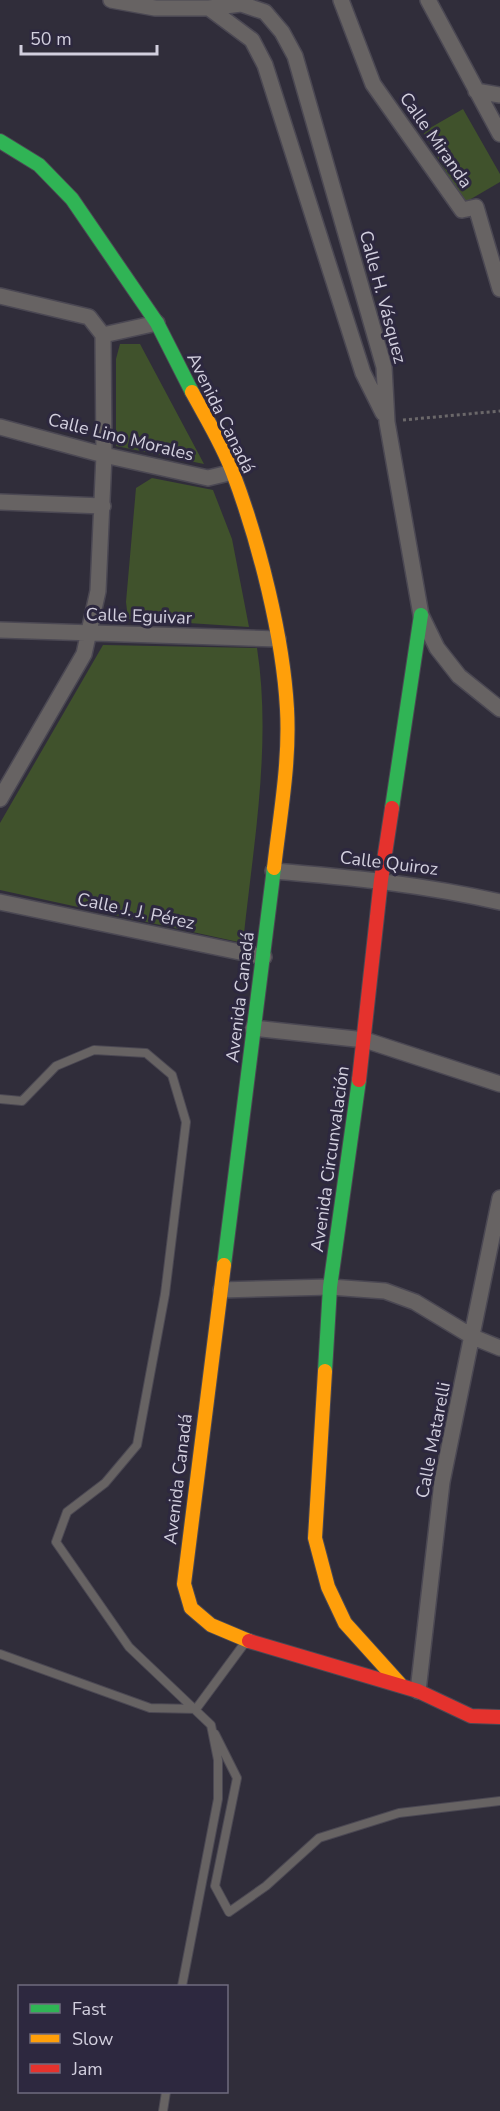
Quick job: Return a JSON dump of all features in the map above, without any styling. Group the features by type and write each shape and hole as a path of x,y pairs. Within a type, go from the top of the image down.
{"main road":[{"name":"Avenida Canadá","path":"0,141 39,165 72,199 157,324 232,472 257,549 278,639 287,708 287,754 264,957 253,1028 184,1584 191,1608 211,1624 247,1640 400,1684 471,1716 500,1717"},
{"name":"Avenida Circunvalación","path":"400,1684 345,1623 327,1587 315,1538 330,1287 365,1040 381,880 421,615"}],"street":[{"name":"Calle H. Vásquez","path":"111,0 155,8 241,4 265,12 282,32 295,56 384,366 387,422"},
{"name":"Calle Miranda","path":"341,0 373,84 462,210 476,207 500,289"},
{"path":"428,0 500,134"},
{"path":"210,4 252,40 265,65 363,373 387,422 421,615 437,648 459,676 500,709"},
{"path":"476,91 500,95"},
{"path":"0,296 88,318 103,335 104,455 98,591 84,654 0,799"},
{"path":"103,335 157,324"},
{"name":"Calle Lino Morales","path":"0,427 104,455 208,478 232,472"},
{"path":"0,502 103,506"},
{"name":"Calle Eguivar","path":"0,630 278,639"},
{"name":"Calle Quiroz","path":"273,870 381,880 437,888 500,902"},
{"name":"Calle J. J. Pérez","path":"0,902 264,957"},
{"path":"253,1028 365,1040 500,1084"},
{"name":"Calle Matarelli","path":"418,1691 442,1482 500,1198"},
{"path":"221,1290 330,1287 385,1291 415,1302 473,1337 500,1348"}],"lane":[{"path":"0,1099 22,1101 56,1066 94,1050 146,1053 172,1075 186,1122 165,1294 137,1445 105,1483 67,1512 56,1542 129,1647 211,1725 237,1778 215,1886 229,1912 266,1886 319,1838 399,1813 500,1801"},
{"path":"196,1709 247,1640"},
{"path":"0,1654 150,1708 196,1709"},
{"path":"182,1985 218,1799 218,1760 211,1725"},
{"path":"163,2111 166,2093"}],"path":[{"path":"421,419 500,411"}],"green space":[{"path":"463,109 500,174 500,182 464,203 423,132"},
{"path":"120,344 140,344 204,464 116,446 116,359"},
{"path":"152,478 213,490 232,539 249,627 128,619 126,602 136,488"},
{"path":"103,645 257,648 263,721 262,758 243,943 0,890 0,823"}],"traffic: fast":[{"path":"0,141 39,165 72,199 157,323 192,392"},
{"path":"392,808 421,615"},
{"path":"224,1265 274,868"},
{"path":"325,1371 330,1287 359,1080"}],"traffic: slow":[{"path":"192,392 224,452 243,500 268,589 281,651 288,729 284,789 274,868"},
{"path":"224,1265 184,1584 191,1608 211,1625 249,1641"},
{"path":"325,1371 315,1538 328,1587 345,1623 400,1684"}],"traffic: jam":[{"path":"359,1080 381,880 392,808"},
{"path":"249,1641 418,1691 471,1716 500,1717"}]}
